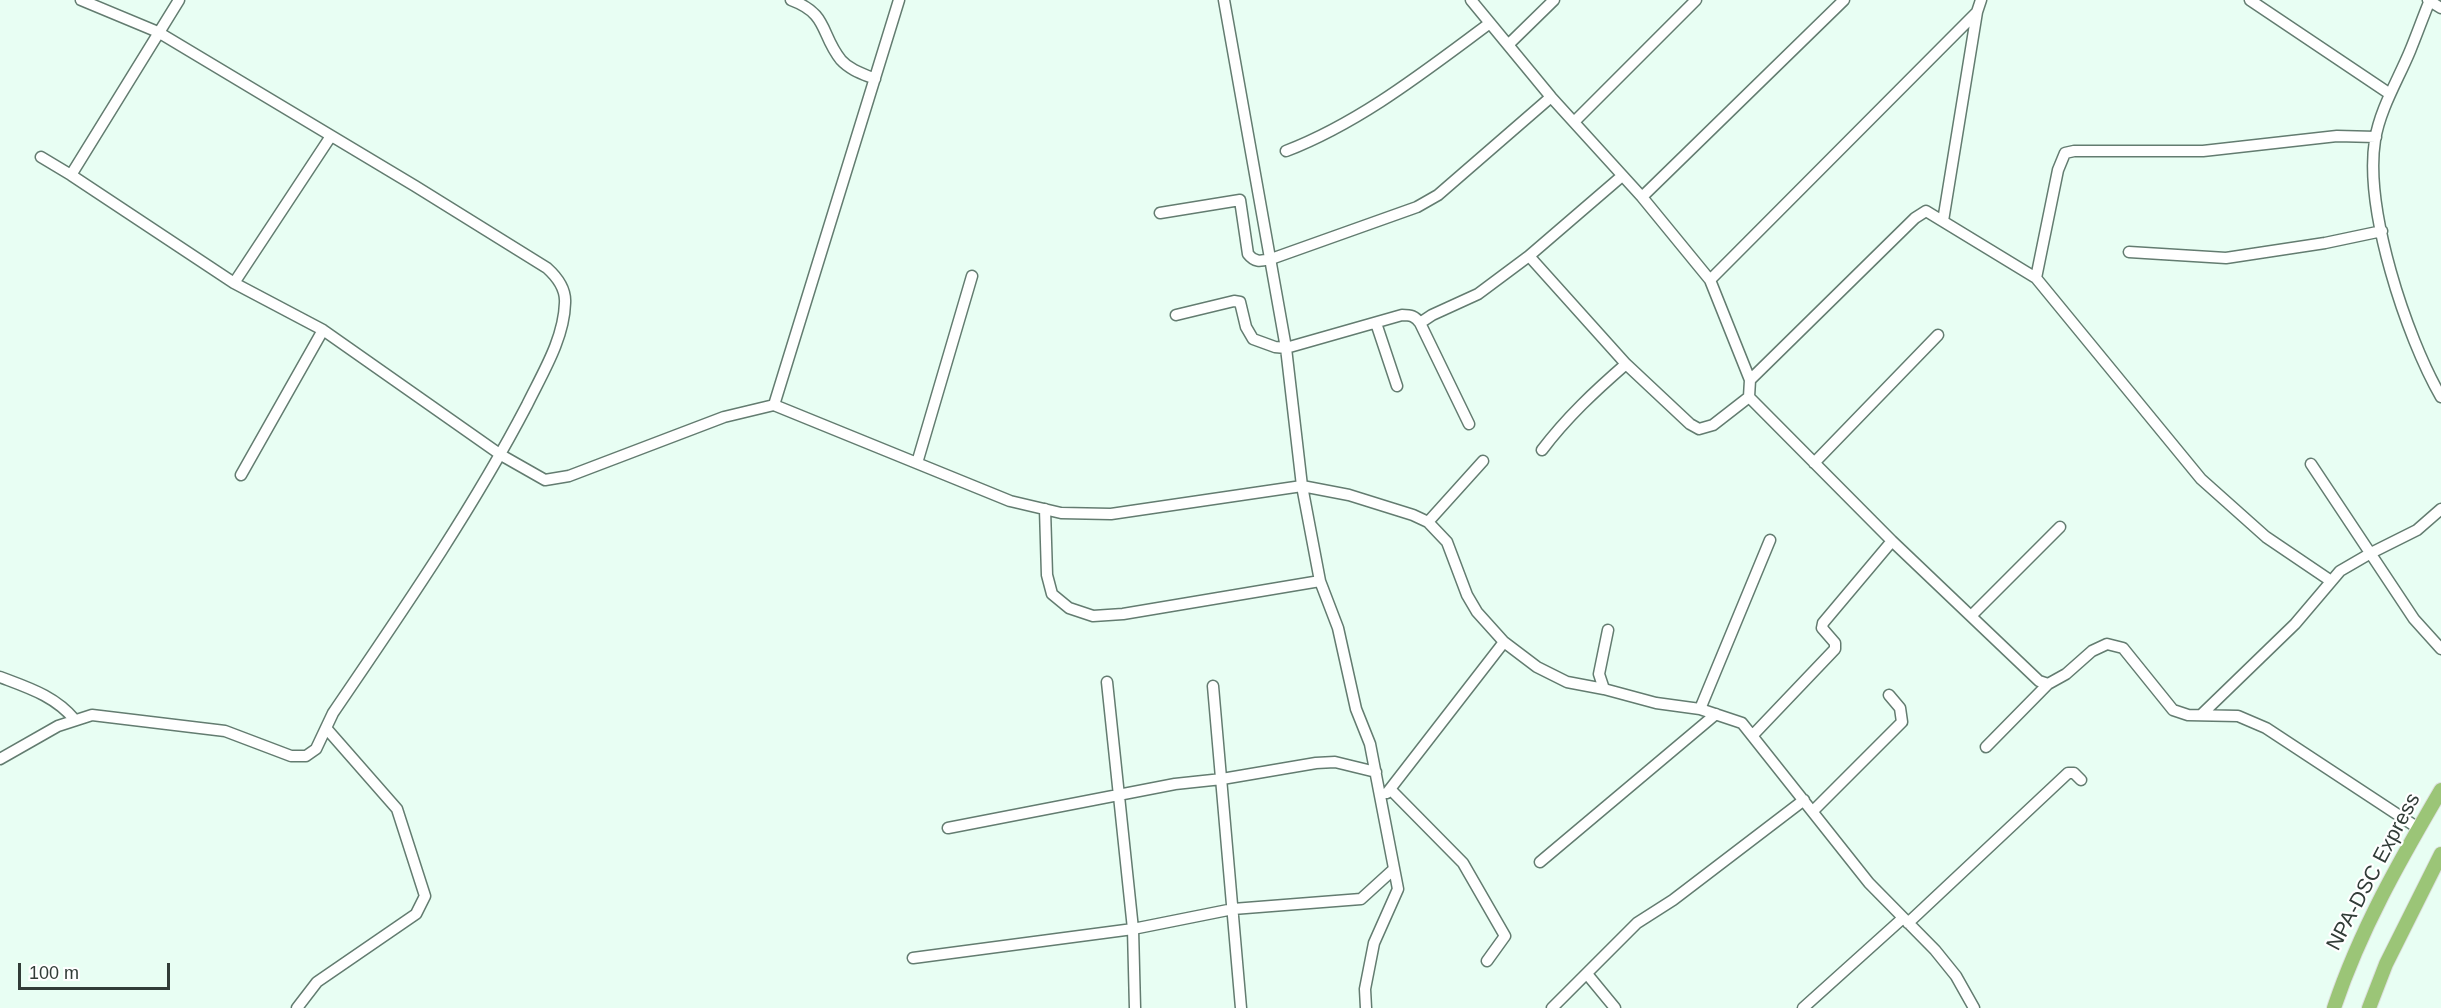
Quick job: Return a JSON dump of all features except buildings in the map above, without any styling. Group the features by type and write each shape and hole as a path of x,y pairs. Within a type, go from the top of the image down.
{"main road":[{"name":"NPA-DSC Express","path":"2334,1008 2351,958 2391,875 2441,790"},
{"path":"2369,1008 2400,934 2441,854"}],"street":[{"path":"0,759 57,726 92,715 225,731 291,756 306,756 316,749 333,713 471,505 501,455 545,369 562,324 566,301 559,279 547,268 158,32 81,0"},
{"path":"71,175 179,0"},
{"path":"791,0 808,6 818,15 841,60 850,68 875,79"},
{"path":"774,405 899,0"},
{"path":"1224,0 1286,348 1302,486 1320,581 1338,628 1356,709 1370,744 1398,889 1374,943 1365,989 1366,1008"},
{"path":"1471,0 1551,97 1642,197 1710,280 1750,380 1749,397 1892,541 2039,681 2048,684"},
{"path":"1509,44 1554,0"},
{"path":"1574,122 1696,0"},
{"path":"1642,197 1844,0"},
{"path":"1943,221 1977,12 1981,0"},
{"path":"2250,0 2390,94"},
{"path":"2441,8 2429,0 2390,94 2376,137 2372,170 2382,231 2403,313 2441,397"},
{"path":"1710,280 1977,12"},
{"path":"1286,151 1321,137 1393,94 1490,23"},
{"path":"1160,213 1240,200 1248,254 1259,262 1271,259 1417,207 1431,199 1551,97"},
{"path":"234,283 331,136"},
{"path":"2036,278 2058,170 2065,153 2073,151 2203,151 2337,136 2376,137"},
{"path":"41,157 234,283 323,330 501,455 545,480 568,476 724,417 774,405 1010,501 1061,513 1111,514 1302,486 1381,504 1428,522 1447,542 1467,595 1477,612 1504,642 1538,667 1567,682 1656,703 1700,709 1742,723 1814,810 1869,883 1956,976 1971,1007"},
{"path":"1420,323 1431,315 1479,294 1529,256 1622,176"},
{"path":"1750,380 1915,218 1926,211 2036,278 2201,479 2266,537 2331,581"},
{"path":"2129,252 2226,258 2325,243 2382,231"},
{"path":"1529,256 1626,364 1690,424 1699,429 1713,425 1749,397"},
{"path":"917,463 972,276"},
{"path":"1176,315 1234,301 1240,302 1246,327 1253,339 1263,344 1286,348 1410,315 1417,318 1420,323 1468,424"},
{"path":"1376,323 1397,386"},
{"path":"241,475 323,330"},
{"path":"1814,463 1938,335"},
{"path":"1542,450 1560,426 1589,396 1626,364"},
{"path":"1428,522 1483,461"},
{"path":"2311,464 2415,619 2441,649"},
{"path":"1045,509 1047,575 1052,594 1069,608 1093,616 1123,614 1320,581"},
{"path":"2201,715 2295,624 2340,571 2417,530 2441,509"},
{"path":"1971,616 2060,527"},
{"path":"1700,709 1770,540"},
{"path":"1753,735 1835,649 1835,643 1824,634 1823,623 1892,541"},
{"path":"1604,689 1599,674 1608,630"},
{"path":"1381,800 1504,642"},
{"path":"1986,747 2048,684 2066,674 2092,651 2107,644 2123,648 2173,710 2188,715 2238,716 2266,728 2418,828"},
{"path":"0,676 46,694 64,707 75,720"},
{"path":"1107,682 1133,929 1135,1008"},
{"path":"1213,686 1241,1008"},
{"path":"1814,810 1902,722 1900,708 1889,695"},
{"path":"1540,862 1716,714"},
{"path":"297,1008 317,982 416,914 425,897 397,809 326,728"},
{"path":"948,828 1175,784 1335,762 1376,772"},
{"path":"1803,1008 1906,920 2068,773 2074,772 2081,780"},
{"path":"1390,789 1463,863 1505,936 1487,962"},
{"path":"1552,1008 1637,923 1673,900 1804,800"},
{"path":"913,958 1133,929 1233,909 1361,898 1369,894 1394,869"},
{"path":"1587,974 1616,1008"}]}
